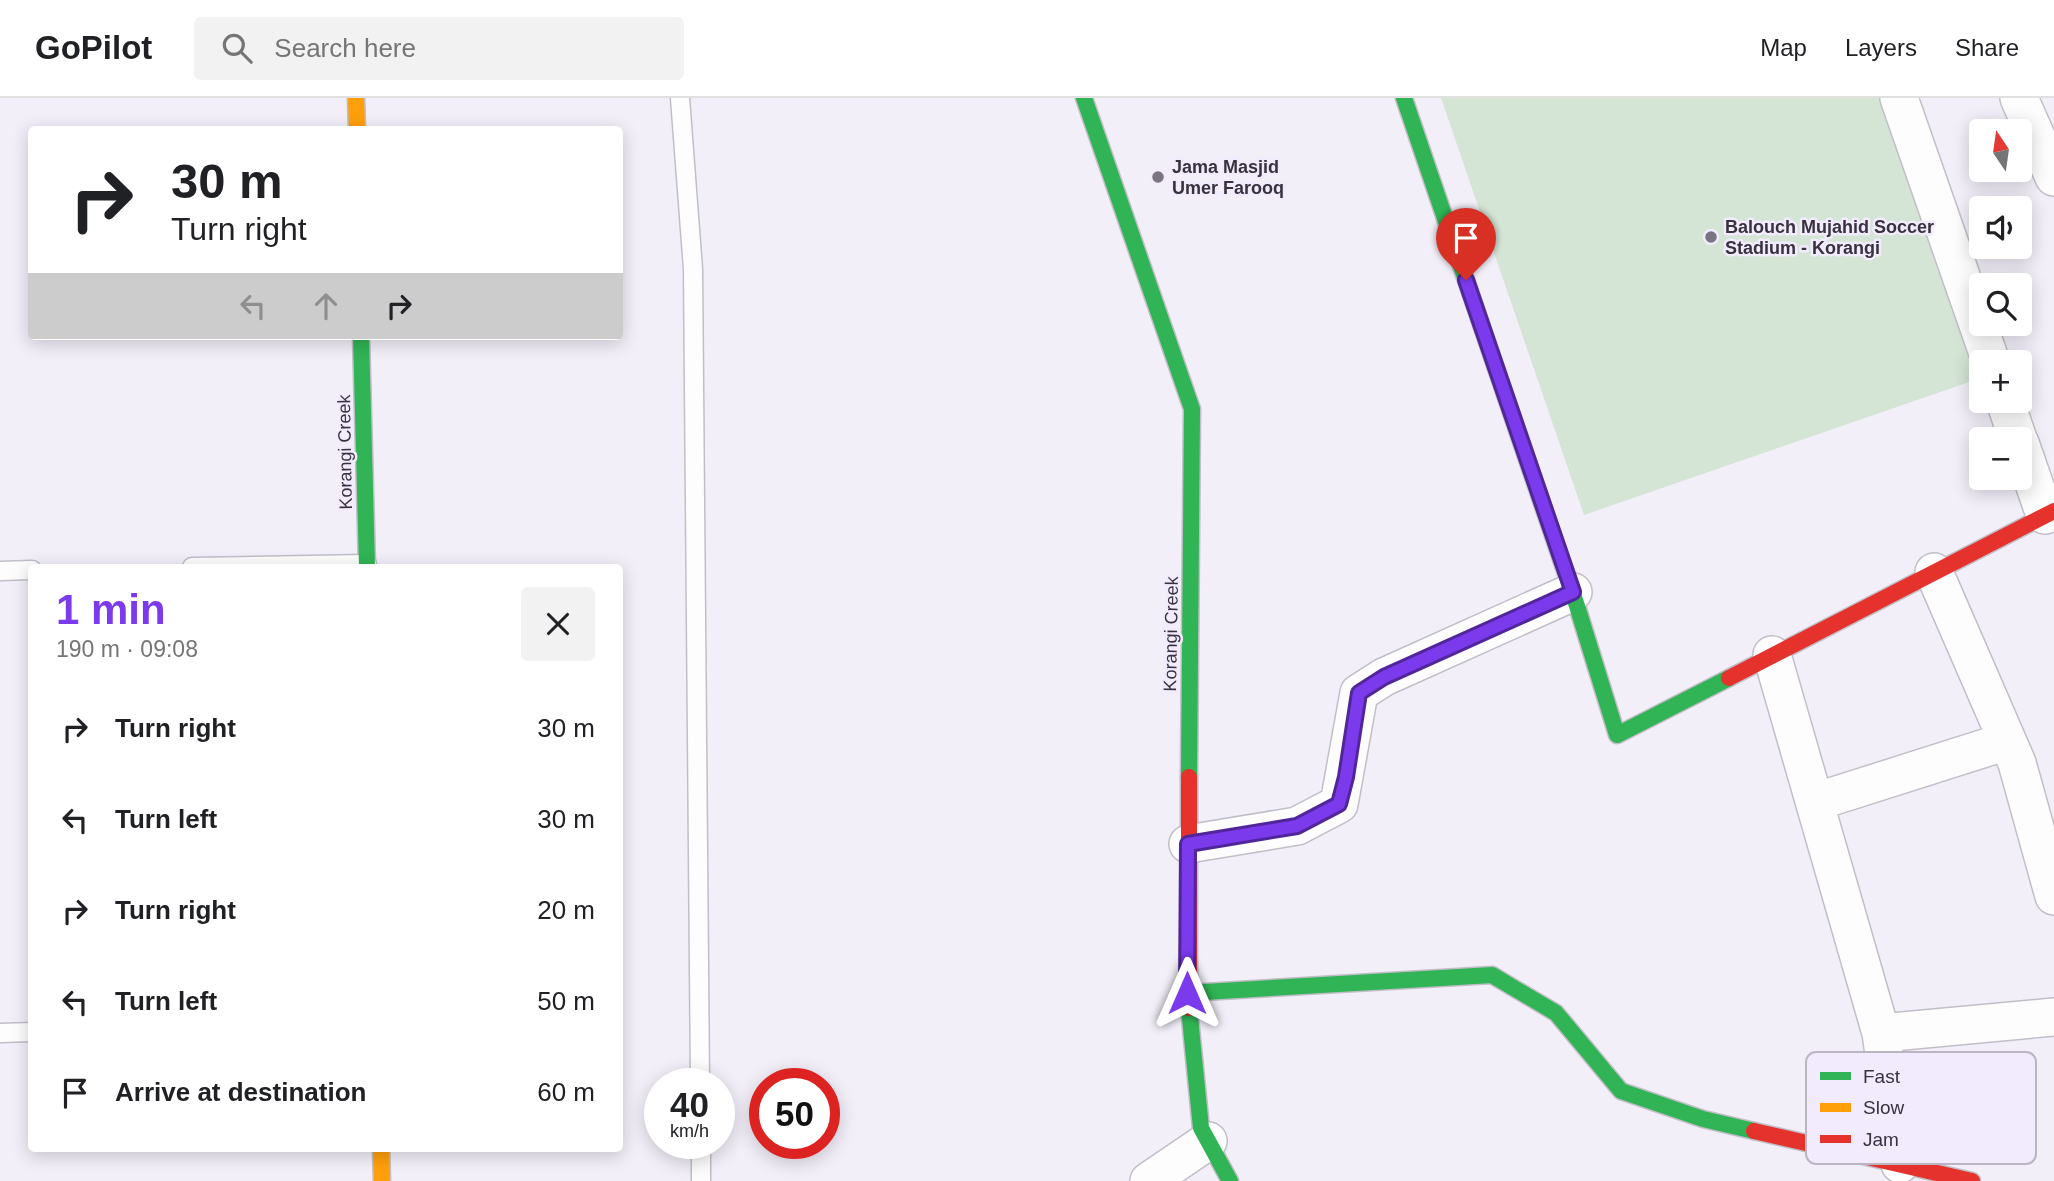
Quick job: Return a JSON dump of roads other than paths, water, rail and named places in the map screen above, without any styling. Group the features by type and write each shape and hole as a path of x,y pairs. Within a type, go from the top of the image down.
{"street":[{"path":"356,98 357,126"},
{"name":"Korangi Creek","path":"1084,98 1192,409 1187,993 1201,1128 1230,1181"},
{"path":"1404,98 1573,592 1618,735 2049,513 2032,472"},
{"path":"1899,98 1987,350"},
{"path":"2019,98 2054,177"},
{"name":"Korangi Creek","path":"361,340 367,564"},
{"path":"1934,572 2017,763 2054,896"},
{"path":"1188,844 1297,826 1339,804 1346,777 1359,693 1384,677 1573,592"},
{"path":"1772,655 1881,1033 1884,1052"},
{"path":"1815,802 2007,741"},
{"path":"1187,993 1492,975 1556,1013 1621,1091 1703,1119 1806,1143"},
{"path":"1881,1033 2054,1017"},
{"path":"1149,1181 1208,1141"},
{"path":"381,1152 382,1181"},
{"path":"1900,1164 1972,1181"}],"lane":[{"path":"680,98 693,269 700,1068"},
{"path":"0,571 28,570"},
{"path":"0,1033 28,1032"},
{"path":"701,1159 701,1181"}],"place":[{"name":"Jama Masjid Umer Farooq","path":"1158,177"},
{"name":"Balouch Mujahid Soccer Stadium - Korangi","path":"1711,237"}]}
